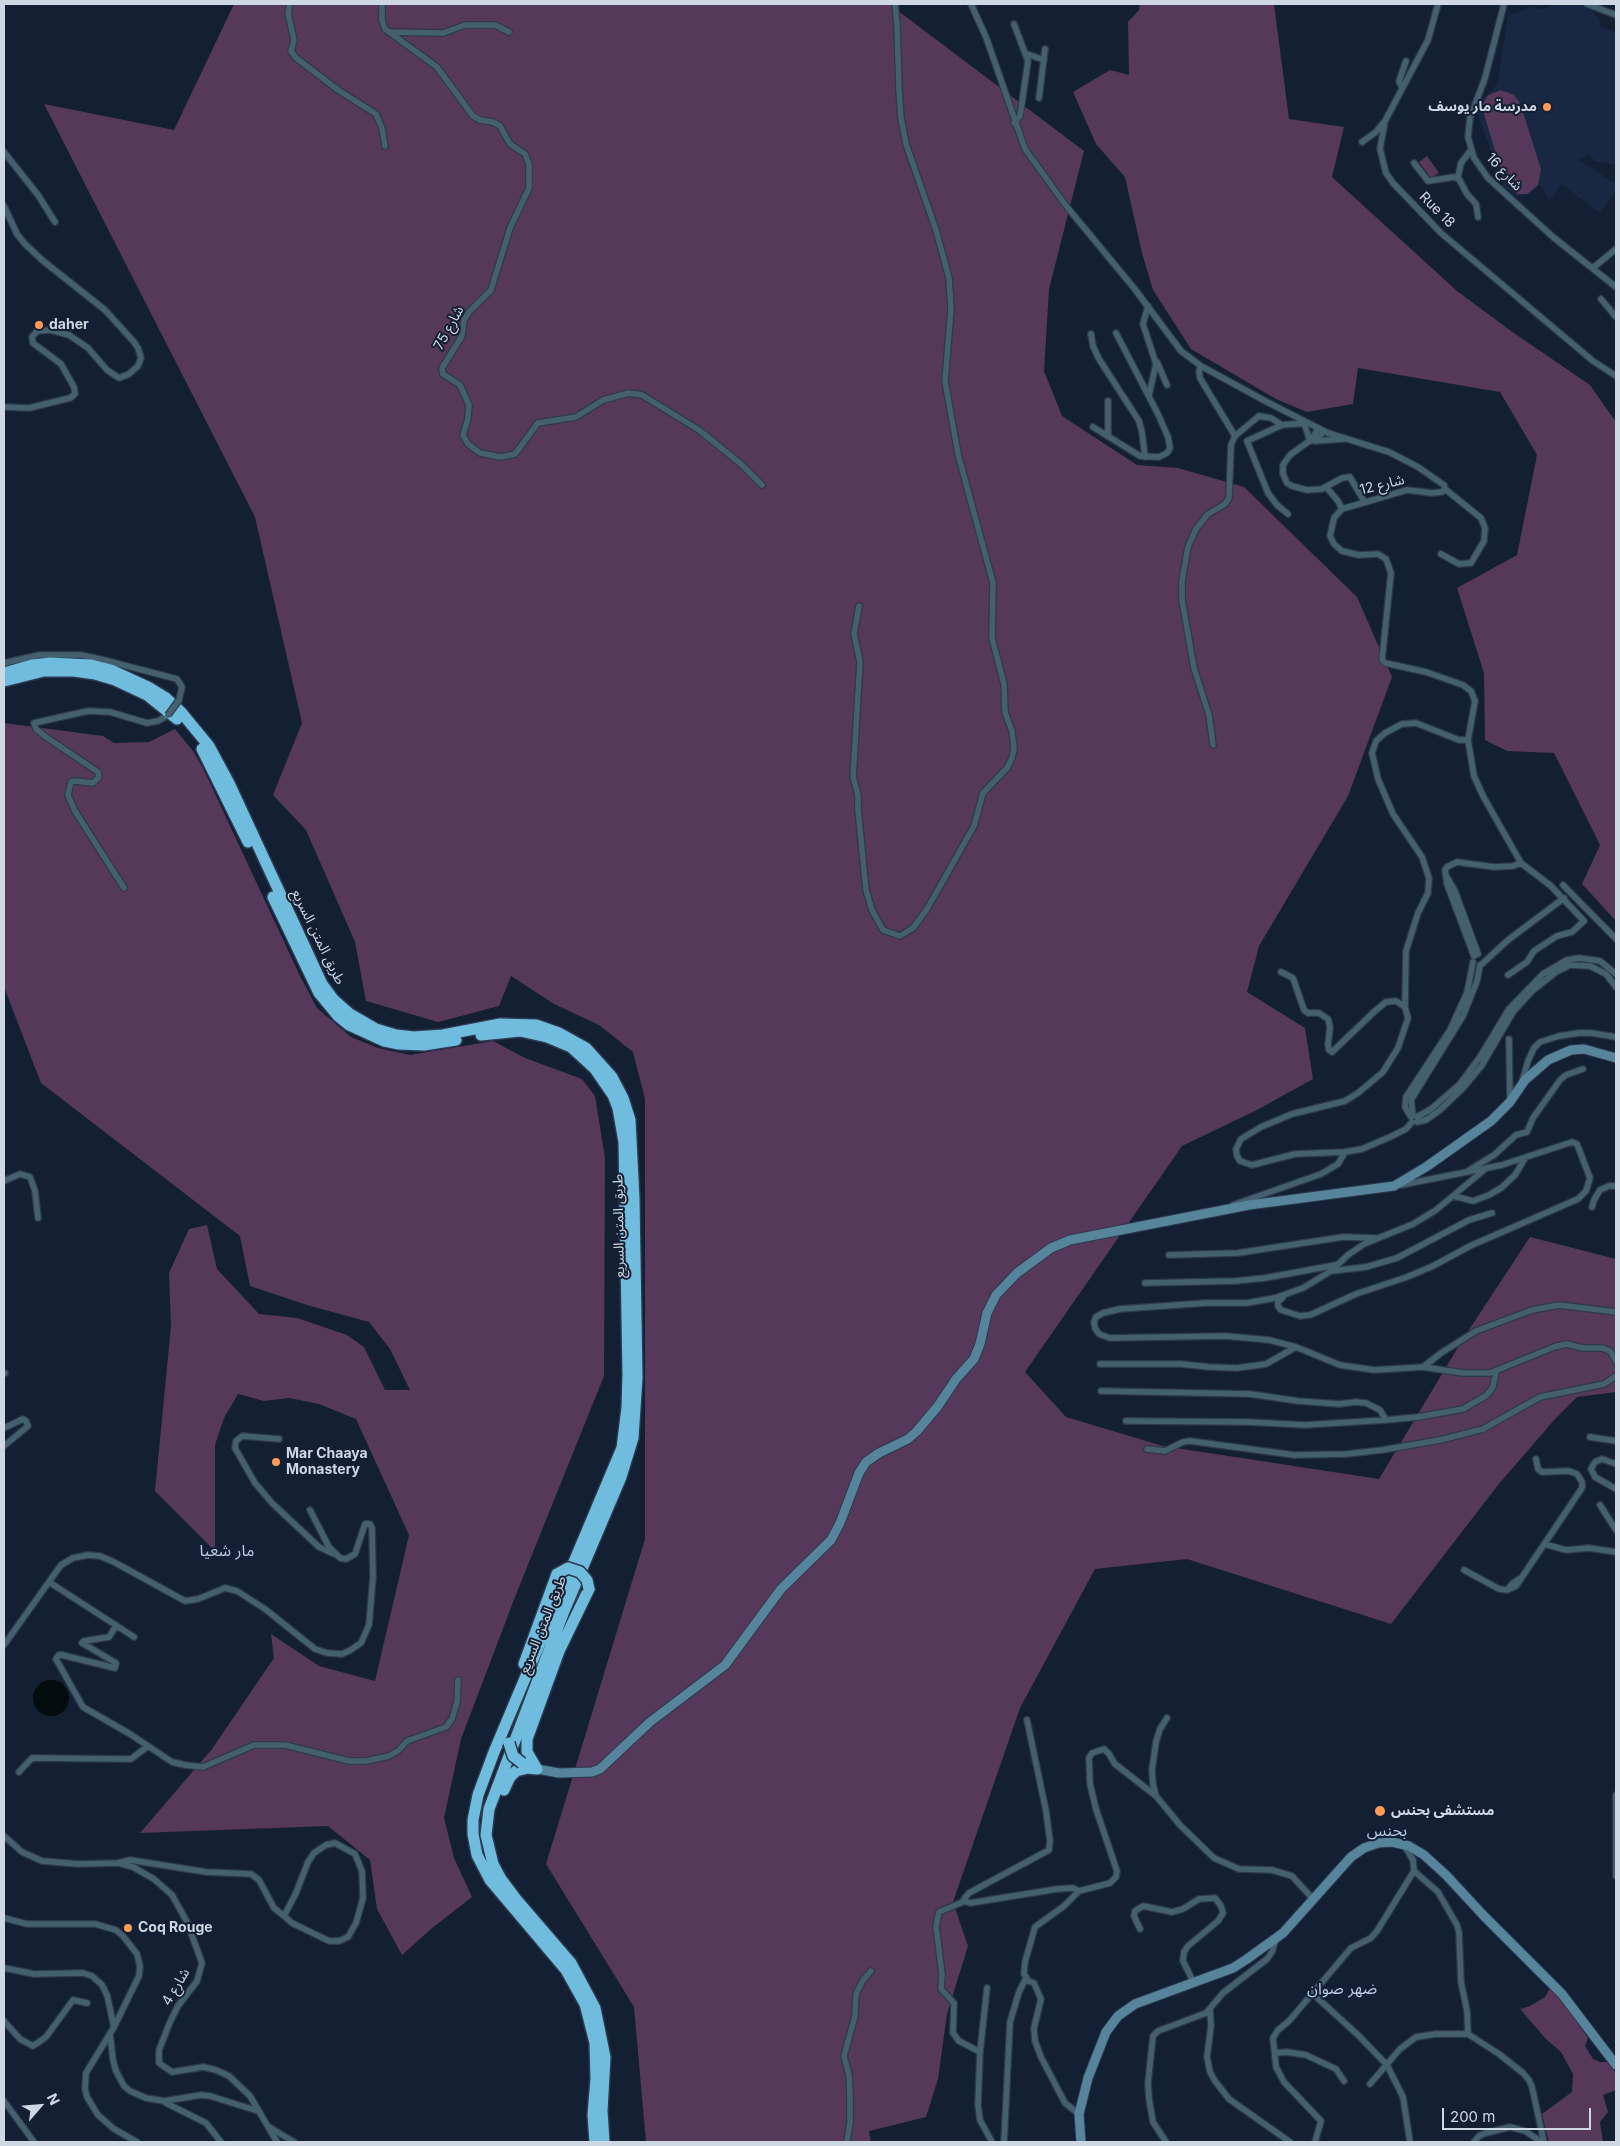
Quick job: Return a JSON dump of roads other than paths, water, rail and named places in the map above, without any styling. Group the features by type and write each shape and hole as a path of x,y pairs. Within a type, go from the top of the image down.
{"highway":[{"name":"طريق المتن السريع","path":"4,673 50,663 90,665 132,678 166,698 181,712 210,746 322,984 333,999 350,1014 376,1029 396,1035 414,1037 443,1035 500,1024 536,1025 559,1032 586,1048 605,1068 620,1088 630,1120 633,1142 637,1358 636,1412 629,1456 564,1611 489,1809 486,1835 494,1868 516,1899 571,1963 583,1982 595,2008 605,2057 602,2111 604,2142"},
{"name":"طريق المتن السريع","path":"4,682 44,671 74,671 95,674 115,680 146,695 177,719 204,751 319,994 338,1016 349,1025 384,1042 399,1044 438,1044 479,1035 513,1031 548,1036 560,1041 582,1056 595,1069 613,1095 622,1124 626,1174 628,1375 622,1448 517,1698 478,1796 473,1820 475,1846 490,1880 566,1970 584,2004 595,2043 596,2079 593,2115 596,2142"},
{"path":"517,1698 521,1672 557,1574 568,1568 580,1572 587,1580 589,1589 559,1651 526,1745 529,1767"},
{"path":"559,1651 557,1642 565,1616 564,1611"},
{"path":"529,1767 513,1756 509,1735 544,1649 547,1640 546,1630"},
{"path":"494,1868 493,1823 500,1798 510,1777 516,1771 529,1767"}],"main road":[{"path":"529,1767 559,1773 592,1772 600,1769 650,1722 725,1665 781,1589 832,1540 859,1473 866,1462 917,1432 938,1406 956,1379 974,1360 989,1308 1001,1288 1017,1273 1051,1248 1063,1242 1230,1208 1394,1186 1426,1167 1491,1121 1510,1102 1521,1086 1540,1065 1571,1050 1584,1049 1616,1058"},
{"path":"1081,2142 1079,2114 1095,2056 1112,2022 1122,2012 1135,2004 1238,1965 1276,1939 1297,1919 1344,1864 1358,1851 1378,1843 1403,1844 1424,1855 1446,1875 1484,1916 1553,1984 1616,2065"}],"street":[{"path":"290,4 288,13 294,40 292,51 296,57 338,90 376,114 382,128 385,146"},
{"path":"382,4 383,25 389,32 443,33 465,25 496,26 509,32"},
{"path":"859,606 854,634 860,662 853,777 858,795 865,881 868,896 878,923 883,930 900,936 913,928 927,909 974,826 983,793 1006,768 1012,758 1014,749 1012,731 1005,712 1004,684 992,638 993,594 991,572 976,525 958,454 945,380 951,309 950,278 936,230 909,152 902,118 895,4"},
{"name":"شارع 12","path":"971,4 986,37 1014,123 1029,156 1090,237 1148,306 1181,350 1201,366 1306,423 1324,431 1389,452 1434,477 1444,485 1445,490 1442,492 1432,494 1407,490 1364,501 1342,509"},
{"name":"Rue 18","path":"1438,4 1428,40 1385,121 1380,149 1386,173 1393,183 1441,233 1593,361 1616,376"},
{"name":"شارع 16","path":"1504,4 1485,78 1470,118 1468,137 1471,150 1477,165 1488,178 1553,237 1594,267 1616,287"},
{"path":"1587,4 1616,15"},
{"path":"1014,24 1027,54 1028,61 1020,116 1014,123"},
{"name":"شارع 75","path":"389,32 437,66 476,118 493,122 500,126 510,144 525,154 529,164 529,188 510,228 491,290 469,312 464,320 462,336 442,368 443,374 460,386 469,405 467,424 463,435 468,444 480,453 494,456 500,457 515,454 538,423 576,417 603,400 629,393 642,395 699,430 741,464 762,484"},
{"path":"1039,98 1045,49"},
{"path":"1027,54 1044,60"},
{"path":"1402,88 1399,81 1406,61"},
{"path":"1362,142 1376,132 1385,121"},
{"path":"1471,150 1461,163 1458,177 1467,194 1476,204 1478,217"},
{"path":"4,152 38,195 55,222"},
{"path":"1414,163 1428,181 1458,177"},
{"path":"4,206 17,234 25,244 42,260 105,310 134,342 141,358 138,366 129,374 119,378 107,370 88,348 69,335 50,330 37,331 32,337 33,343 61,364 76,394 70,398 42,406 16,409 4,407"},
{"path":"1594,267 1616,248"},
{"path":"1601,299 1616,317"},
{"path":"1148,306 1143,324 1155,359 1168,385"},
{"path":"1093,427 1108,435 1126,450 1145,457 1159,458 1167,453 1170,448 1168,437 1149,395 1116,333"},
{"path":"1092,334 1093,346 1099,359 1139,421 1145,457"},
{"path":"1149,395 1155,359"},
{"path":"1201,366 1200,378 1235,436"},
{"path":"1108,401 1108,435"},
{"path":"1213,745 1209,715 1194,668 1182,600 1182,582 1188,547 1196,529 1208,514 1226,504 1229,498 1231,445 1235,436 1259,416 1271,418 1282,425"},
{"path":"1288,514 1277,505 1268,493 1247,442 1250,438 1282,425 1306,423 1312,441"},
{"path":"1312,441 1318,428"},
{"path":"1324,431 1290,455 1283,468 1285,479 1290,485 1299,488 1327,488 1342,478 1350,477 1364,501"},
{"path":"1312,441 1334,441 1345,438"},
{"path":"1327,488 1342,509 1334,518 1329,532 1334,544 1351,554 1380,555 1386,559 1390,568 1386,634 1382,660 1385,663 1426,672 1464,685 1471,691 1475,701 1468,740 1474,776 1483,796 1521,863 1564,898 1581,916 1584,923 1570,933 1557,936 1534,951 1527,962 1508,975"},
{"path":"1441,554 1459,564 1471,563 1484,541 1485,528 1481,518 1445,490"},
{"path":"4,663 48,655 81,655 177,679 182,687 179,700 168,715 158,721 147,723 110,712 88,711 34,723 36,729 46,737 98,772 99,777 93,783 71,782 68,795 75,811 124,888"},
{"path":"1405,1007 1406,951 1418,913 1428,893 1429,878 1422,857 1393,814 1378,779 1372,753 1376,741 1385,733 1402,724 1416,724 1459,740 1468,740"},
{"path":"1481,964 1455,892 1446,876 1447,867 1457,862 1494,867 1513,866 1521,863"},
{"path":"1563,885 1616,939"},
{"path":"1481,964 1564,898"},
{"path":"1477,957 1494,952"},
{"path":"1414,1119 1405,1106 1406,1097 1463,1016 1484,959 1477,957"},
{"path":"1435,1057 1463,1003 1477,957"},
{"path":"1468,1078 1514,1002 1548,970 1568,960 1588,958 1600,962 1616,974"},
{"path":"1281,972 1293,978 1304,1010 1308,1013 1319,1013 1328,1019 1330,1027 1328,1046 1332,1052 1374,1011 1386,1002 1396,1001 1405,1007 1408,1011 1408,1024 1398,1048 1383,1072 1369,1086 1345,1101 1279,1119 1241,1139 1236,1149 1240,1161 1248,1165 1295,1154 1345,1152 1376,1145 1406,1129 1414,1119 1438,1108 1482,1065 1513,1012 1537,986 1556,972 1570,965 1584,964 1594,966 1606,974 1616,987"},
{"path":"1521,1086 1528,1061 1534,1048 1540,1042 1559,1036 1579,1033 1591,1033 1616,1038"},
{"path":"1509,1039 1510,1102"},
{"path":"1464,1173 1494,1155 1518,1134 1527,1132 1533,1118 1560,1080 1566,1075 1583,1069"},
{"path":"1286,1294 1278,1302 1281,1310 1300,1316 1310,1315 1356,1294 1407,1278 1470,1246 1578,1199 1588,1187 1589,1174 1575,1142 1572,1142 1524,1160 1484,1170 1394,1186"},
{"path":"1230,1208 1239,1202 1287,1187 1329,1170 1341,1160 1345,1152"},
{"path":"1454,1196 1473,1201 1489,1195 1515,1176 1524,1160"},
{"path":"1484,1170 1454,1196 1414,1224 1376,1238 1348,1255 1318,1280 1286,1294 1247,1304 1206,1303 1120,1309 1103,1312 1096,1317 1094,1322 1095,1328 1099,1334 1110,1338 1244,1337 1269,1340 1296,1347 1321,1358 1350,1367 1374,1370 1423,1367 1473,1374 1496,1372 1529,1356 1566,1344 1583,1348 1602,1348 1610,1351 1616,1361"},
{"path":"4,1180 20,1174 30,1177 36,1191 38,1218"},
{"path":"1592,1207 1600,1190 1609,1186 1616,1186"},
{"path":"1331,1271 1366,1267 1397,1258 1469,1220 1492,1213"},
{"path":"1169,1255 1238,1253 1342,1237 1376,1238"},
{"path":"1145,1283 1235,1281 1265,1278 1338,1264"},
{"path":"1423,1367 1476,1331 1532,1310 1559,1305 1616,1312"},
{"path":"1100,1364 1181,1364 1209,1367 1246,1367 1266,1364 1296,1347"},
{"path":"1126,1421 1248,1422 1305,1425 1418,1417 1462,1409 1488,1395 1493,1387 1496,1372"},
{"path":"1147,1448 1165,1451 1183,1442 1190,1441 1256,1451 1313,1456 1382,1450 1440,1440 1483,1429 1540,1397 1604,1384 1616,1376"},
{"path":"1101,1391 1250,1394 1305,1402 1366,1403 1380,1410 1386,1420"},
{"path":"4,1428 23,1419 28,1426 4,1446"},
{"path":"4,1645 56,1570 66,1562 80,1556 100,1556 185,1601 191,1601 225,1588 237,1591 265,1609 315,1649 327,1653 342,1654 361,1644 368,1630 373,1577 373,1533 370,1524 365,1524 357,1548 351,1558 340,1558 319,1546 272,1503 255,1483 235,1448 236,1441 242,1436 279,1440"},
{"path":"1590,1437 1616,1441"},
{"path":"1464,1570 1499,1589 1506,1590 1519,1579 1580,1492 1582,1482 1574,1472 1540,1471 1536,1459"},
{"path":"1616,1464 1602,1459 1595,1462 1591,1469 1595,1477 1616,1489"},
{"path":"1600,1505 1616,1530"},
{"path":"310,1510 334,1554"},
{"path":"1544,1544 1566,1550 1588,1548 1616,1552"},
{"path":"49,1582 134,1637"},
{"path":"116,1626 109,1637 82,1644 116,1663 115,1668 62,1655 59,1655 56,1659 84,1707 172,1762 194,1766 203,1766 254,1745 285,1745 349,1761 366,1761 389,1756 399,1750 407,1741 446,1727 452,1718 457,1702 458,1680"},
{"path":"1156,1796 1153,1784 1153,1763 1160,1729 1167,1718"},
{"path":"965,1901 965,1896 969,1893 1049,1850 1050,1841 1046,1811 1027,1720"},
{"path":"19,1772 32,1758 131,1759 148,1746"},
{"path":"1079,2114 1064,2103 1041,2057 1035,2040 1034,2028 1041,1999 1037,1988 1024,1974 1035,1927 1060,1909 1079,1891 1110,1883 1116,1877 1117,1871 1096,1809 1090,1784 1089,1758 1092,1753 1104,1749 1114,1764 1156,1796 1180,1825 1214,1858 1239,1869 1272,1870 1292,1876 1313,1899"},
{"path":"1616,1795 1616,1876"},
{"name":"شارع 4","path":"4,1836 22,1852 42,1861 78,1864 118,1863 145,1873 160,1883 172,1895 182,1910 201,1959 200,1973 197,1981 178,2006 162,2040 158,2055 159,2063 172,2072 203,2067 222,2073 244,2089 277,2142"},
{"path":"118,1863 130,1860 206,1872 252,1874 259,1880 274,1908 292,1923 329,1941 339,1941 348,1937 356,1924 363,1898 362,1871 354,1854 335,1843 326,1845 314,1853 308,1862 296,1894 284,1916"},
{"path":"1403,1844 1412,1860 1414,1871 1438,1892 1457,1925 1459,1932 1461,1982 1468,2011 1468,2034"},
{"path":"1315,2142 1321,2121 1284,2082 1276,2066 1274,2036 1351,1948 1374,1935 1414,1871"},
{"path":"980,2052 959,2041 953,2033 954,2002 941,1989 942,1974 936,1926 939,1912 965,1901 970,1903 1068,1888 1079,1891"},
{"path":"1140,1929 1134,1916 1136,1911 1143,1906 1152,1906 1172,1912 1183,1909 1199,1899 1215,1898 1221,1906 1223,1913 1218,1921 1188,1946 1184,1952 1183,1961 1193,1982"},
{"path":"4,1918 27,1924 94,1924 116,1930 124,1936 137,1954 140,1966 139,1976 110,2034 86,2073 85,2089 98,2115 114,2129 138,2142"},
{"path":"1166,2142 1153,2122 1149,2099 1148,2083 1152,2036 1158,2031 1194,2019 1210,2010 1224,1993 1267,1959 1272,1952 1276,1939"},
{"path":"4,1968 34,1974 61,1972 88,1974 96,1979 105,1990 114,2026"},
{"path":"847,2142 850,2122 850,2095 849,2075 844,2056 855,2016 856,1994 863,1980 871,1972"},
{"path":"1004,2142 1010,2022 1022,1982 1028,1980"},
{"path":"987,1988 980,2052 978,2112 980,2120 992,2142"},
{"path":"1312,1993 1359,2036 1387,2065 1403,2097 1410,2142"},
{"path":"4,2021 25,2043 31,2046 36,2045 46,2037 73,2000 87,2003"},
{"path":"1210,2010 1211,2026 1207,2057 1210,2072 1215,2082 1229,2100 1290,2142"},
{"path":"110,2034 113,2060 124,2086 139,2095 164,2102 206,2123 221,2142"},
{"path":"1370,2084 1406,2043 1416,2037 1436,2034 1468,2034 1499,2054 1529,2080 1543,2142"},
{"path":"1275,2053 1287,2052 1306,2055 1336,2069 1344,2081"},
{"path":"164,2102 201,2095 258,2111"},
{"path":"4,2101 34,2142"},
{"path":"268,2126 294,2142"},
{"path":"1474,2142 1479,2136 1486,2133 1503,2127 1510,2127 1525,2131 1543,2142"}],"place":[{"name":"مدرسة مار يوسف","path":"1547,107"},
{"name":"daher","path":"39,325"},
{"name":"Mar Chaaya Monastery","path":"276,1462"},
{"name":"مستشفى بحنس","path":"1380,1811"},
{"name":"Coq Rouge","path":"128,1928"}],"district":[{"name":"مار شعيا","path":"227,1551"},
{"name":"بحنس","path":"1387,1831"},
{"name":"ضهر صوان","path":"1342,1989"}]}
